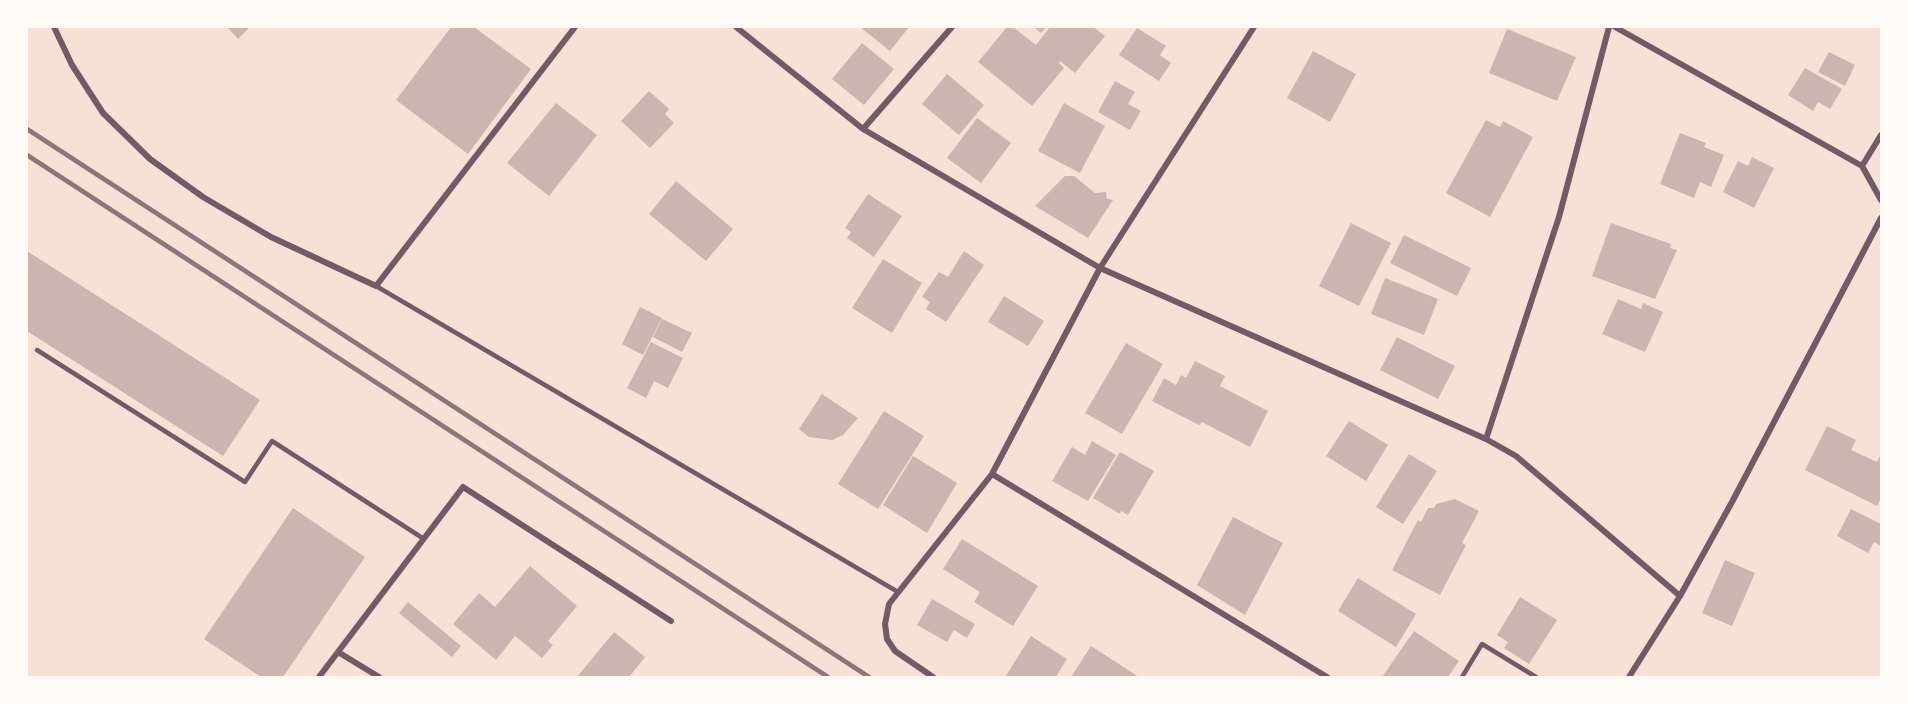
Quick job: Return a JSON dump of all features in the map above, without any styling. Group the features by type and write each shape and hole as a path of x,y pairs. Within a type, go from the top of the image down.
{"street":[{"path":"54,27 72,65 103,113 150,159 203,197 271,237 376,286 575,27"},
{"path":"736,27 863,129 1100,268 1486,439 1516,456 1680,596"},
{"path":"863,129 952,27"},
{"path":"933,677 895,651 888,639 885,624 889,604 992,474 1100,268 1254,27"},
{"path":"1486,439 1559,217 1609,27"},
{"path":"1615,27 1862,166 1881,200"},
{"path":"1862,166 1881,135"},
{"path":"1629,677 1680,596 1881,218"},
{"path":"992,474 1327,677"},
{"path":"319,677 463,487 671,621"},
{"path":"338,652 379,677"}],"lane":[{"path":"376,286 898,592"},
{"path":"38,350 245,482 272,441 424,539"},
{"path":"1462,677 1482,644 1536,677"}],"building":[{"path":"227,27 250,27 238,39"},
{"path":"451,27 474,27 531,69 468,154 396,100"},
{"path":"860,27 909,27 890,51"},
{"path":"1007,27 1013,27 1036,45 1050,27 1093,27 1105,36 1075,73 1060,61 1059,63 1064,68 1032,106 978,62"},
{"path":"1034,27 1046,27 1041,33"},
{"path":"1137,28 1166,46 1160,55 1171,63 1159,81 1119,55"},
{"path":"1507,29 1576,57 1557,101 1489,73"},
{"path":"862,43 894,69 864,105 832,79"},
{"path":"1313,51 1356,74 1330,122 1287,98"},
{"path":"1829,52 1855,65 1845,86 1818,72"},
{"path":"1805,68 1842,89 1830,109 1818,102 1813,111 1788,95"},
{"path":"947,74 984,105 959,135 922,104"},
{"path":"1115,81 1135,92 1128,104 1141,111 1130,130 1098,112"},
{"path":"649,91 669,109 665,114 674,123 650,148 621,121"},
{"path":"556,103 597,135 549,196 507,163"},
{"path":"1064,103 1105,126 1080,173 1038,151"},
{"path":"977,118 1011,143 981,183 947,158"},
{"path":"1486,120 1500,127 1503,121 1533,137 1490,217 1446,193"},
{"path":"1680,133 1706,143 1704,147 1724,155 1711,187 1700,182 1694,198 1660,184"},
{"path":"1752,157 1774,168 1754,208 1723,192 1738,161 1748,166"},
{"path":"1065,176 1074,176 1095,193 1106,192 1107,199 1113,200 1088,238 1035,206"},
{"path":"676,181 733,229 706,261 649,214"},
{"path":"868,194 902,216 874,257 847,238 851,232 845,228"},
{"path":"1351,223 1391,243 1359,306 1319,286"},
{"path":"1611,223 1671,244 1670,248 1677,250 1655,299 1592,276"},
{"path":"1404,235 1471,268 1457,296 1390,263"},
{"path":"27,251 260,400 223,456 27,331"},
{"path":"964,251 984,265 946,322 926,309 930,302 922,297 939,272 948,277"},
{"path":"883,259 922,283 892,333 852,308"},
{"path":"1385,278 1438,299 1424,335 1371,314"},
{"path":"1004,296 1044,321 1028,346 988,322"},
{"path":"1618,299 1641,309 1643,303 1663,312 1645,352 1602,334"},
{"path":"640,307 662,318 643,355 622,344"},
{"path":"662,319 692,333 682,352 653,337"},
{"path":"1397,337 1455,366 1438,399 1380,370"},
{"path":"651,342 683,358 668,388 654,381 646,398 627,388"},
{"path":"1126,343 1163,364 1122,434 1085,413"},
{"path":"1195,361 1225,376 1220,386 1268,411 1250,447 1202,422 1199,425 1152,401 1164,378 1176,385 1181,375 1186,378"},
{"path":"822,394 858,418 843,435 832,440 809,437 799,429"},
{"path":"884,411 924,436 878,509 838,484"},
{"path":"1349,421 1388,445 1366,481 1326,456"},
{"path":"1827,426 1856,440 1851,450 1877,462 1881,454 1881,498 1877,506 1805,470"},
{"path":"1092,441 1116,455 1088,501 1052,481 1072,447 1085,455"},
{"path":"1120,452 1154,471 1128,515 1121,511 1120,514 1093,498"},
{"path":"1409,454 1437,471 1403,524 1376,507"},
{"path":"913,456 957,483 927,533 883,505"},
{"path":"1455,499 1479,511 1462,543 1466,545 1440,595 1392,570 1418,520 1421,522 1428,508 1434,508 1436,504"},
{"path":"293,508 365,557 283,677 261,677 204,639"},
{"path":"1851,509 1881,524 1881,546 1874,542 1868,553 1837,536"},
{"path":"1233,517 1283,543 1245,615 1197,585"},
{"path":"962,539 1038,586 1013,626 974,602 980,592 943,569"},
{"path":"1725,560 1755,573 1732,626 1702,613"},
{"path":"530,566 577,606 548,641 553,645 542,658 515,636 496,660 453,624 479,593 495,607"},
{"path":"1358,578 1416,614 1396,647 1338,611"},
{"path":"1520,597 1557,620 1529,664 1504,648 1508,642 1497,635"},
{"path":"932,599 975,624 967,638 954,630 947,642 917,625"},
{"path":"408,602 461,646 452,657 399,613"},
{"path":"1414,631 1459,661 1448,677 1382,677"},
{"path":"614,632 645,657 629,677 577,677"},
{"path":"1031,636 1067,659 1056,677 1005,677"},
{"path":"1091,646 1139,677 1071,677"}],"railway":[{"path":"27,129 869,677"},
{"path":"27,155 828,677"}]}
